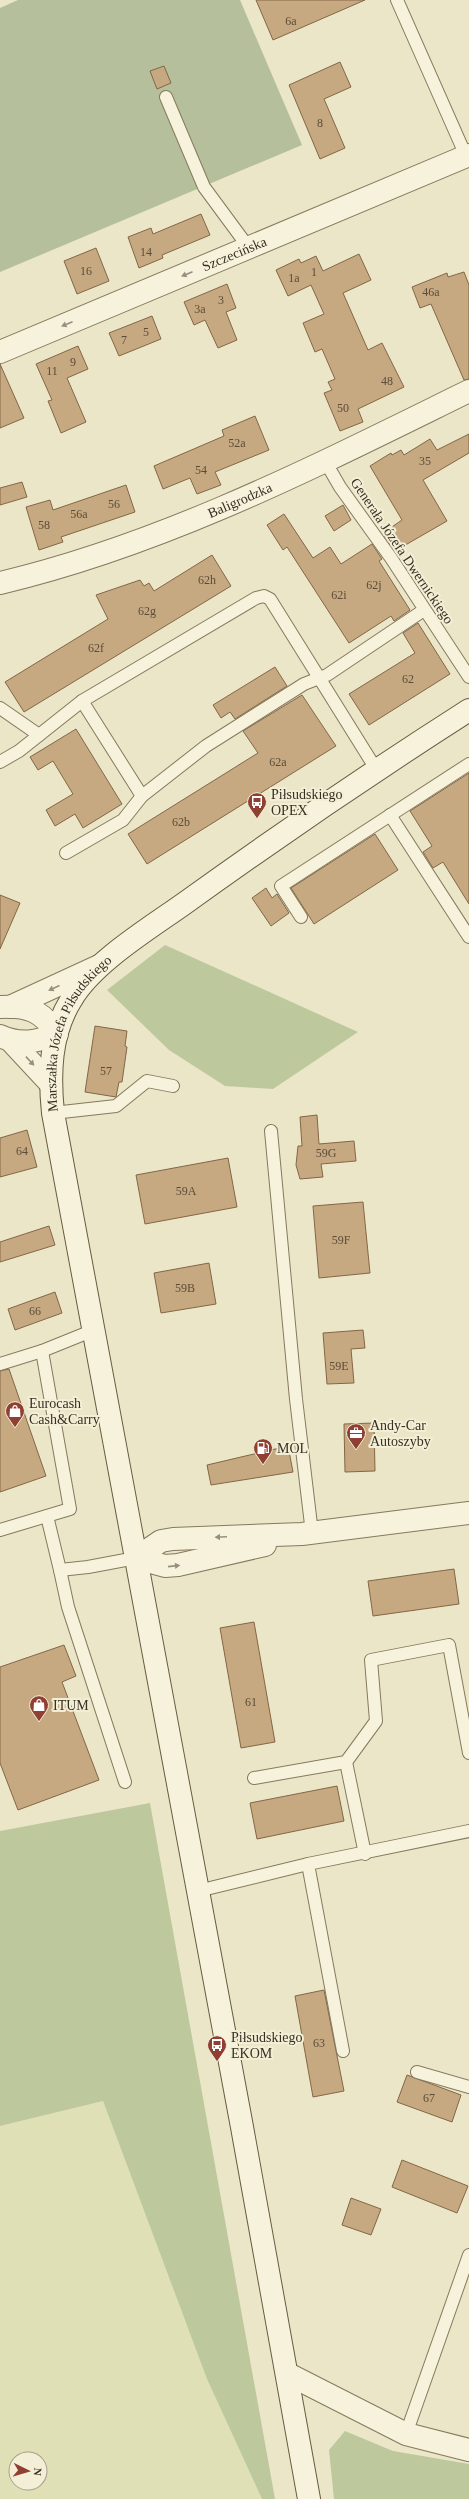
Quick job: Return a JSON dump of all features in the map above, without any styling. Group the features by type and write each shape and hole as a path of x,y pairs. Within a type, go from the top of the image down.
{"main road":[{"name":"Szczecińska","path":"0,352 468,156"},
{"name":"Baligrodzka","path":"0,583 70,565 169,529 325,461 469,391"},
{"name":"Marszałka Józefa Piłsudskiego","path":"309,2499 288,2374 53,1113 50,1066 57,1034 71,998 102,965 255,853 376,769 469,710"},
{"path":"5,1007 102,965"},
{"path":"5,1007 32,1010 48,1019 57,1034 41,1040 24,1042 5,1038"},
{"path":"5,1038 50,1083"},
{"path":"134,1550 165,1566 178,1565 307,1534 469,1513"},
{"path":"288,2374 406,2434 469,2450"}],"lane":[{"path":"397,0 468,156"},
{"path":"166,97 204,187 249,248"},
{"name":"Generała Józefa Dwernickiego","path":"325,461 340,487 469,677"},
{"path":"0,762 39,736 82,701 256,598 264,596 270,599 318,679 376,769"},
{"path":"66,853 124,820 142,796 206,746 304,684 327,675 424,610"},
{"path":"82,701 142,796"},
{"path":"0,708 39,736"},
{"path":"301,917 281,886 469,764"},
{"path":"390,815 469,938"},
{"path":"53,1113 116,1106 147,1081 173,1086"},
{"path":"271,1131 307,1534"},
{"path":"0,1364 42,1351 94,1330"},
{"path":"0,1530 70,1509 42,1351"},
{"path":"47,1516 68,1607 125,1782"},
{"path":"60,1570 88,1567 134,1550"},
{"path":"254,1778 346,1762 376,1721 371,1660 449,1645 469,1753"},
{"path":"346,1762 365,1854"},
{"path":"198,1891 308,1864 365,1854 469,1831"},
{"path":"308,1864 343,2051"},
{"path":"417,2072 469,2086"},
{"path":"406,2434 469,2255"}],"green space":[{"path":"18,0 240,0 302,145 0,272 0,8"},
{"path":"165,945 358,1032 273,1089 225,1086 169,1050 107,990"},
{"path":"150,1803 275,2499 262,2499 207,2379 103,2101 0,2126 0,1831"},
{"path":"103,2101 207,2379 262,2499 0,2499 0,2126"},
{"path":"345,2431 393,2451 469,2464 469,2499 334,2499 329,2450"}],"building":[{"path":"256,0 365,0 273,40"},
{"path":"340,62 351,87 324,99 345,148 320,159 289,85"},
{"path":"164,66 171,83 157,89 150,71"},
{"path":"201,214 210,235 162,255 163,258 139,268 128,237 151,228 153,234"},
{"path":"96,248 109,281 77,294 64,261"},
{"path":"359,254 371,280 343,293 368,350 382,343 404,387 358,409 363,422 340,431 324,393 332,390 328,382 335,379 322,349 315,352 303,323 324,314 311,285 288,296 276,270 299,259 301,263 316,256 323,271"},
{"path":"464,272 469,285 469,379 464,380 431,304 420,308 412,287 447,273 448,277"},
{"path":"227,284 236,308 226,312 237,340 218,348 205,320 194,325 184,302"},
{"path":"152,316 161,339 119,356 109,333"},
{"path":"78,346 88,369 67,378 86,422 61,433 48,401 52,400 36,364"},
{"path":"0,364 24,418 0,428"},
{"path":"255,416 269,450 215,472 221,485 197,494 190,478 163,489 154,466 224,436 222,430"},
{"path":"469,434 469,453 423,480 447,521 395,551 384,536 388,534 386,531 402,520 370,466 391,453 392,455 401,450 404,455 430,439 437,450"},
{"path":"22,482 27,497 0,505 0,488"},
{"path":"126,485 135,512 61,537 63,542 39,550 26,507 50,500 53,510"},
{"path":"343,505 351,520 334,531 325,516"},
{"path":"284,514 313,558 330,547 341,564 372,544 382,559 379,561 410,610 394,621 391,616 349,643 287,547 283,550 267,525"},
{"path":"212,555 231,586 24,712 5,682 108,619 96,595 140,580 144,586 149,583 154,591"},
{"path":"418,623 450,674 369,725 349,694 415,653 403,633"},
{"path":"275,667 287,686 235,719 230,712 221,718 213,705"},
{"path":"302,695 336,746 147,864 128,834 258,753 243,731"},
{"path":"76,729 122,804 83,828 75,814 55,826 46,810 73,794 53,761 38,770 30,757"},
{"path":"469,773 469,904 443,862 433,868 423,852 432,846 410,811"},
{"path":"375,834 398,870 314,924 291,888"},
{"path":"266,888 272,898 277,894 289,913 271,926 252,898"},
{"path":"0,895 20,903 0,949"},
{"path":"95,1026 127,1031 125,1046 127,1047 122,1082 119,1082 116,1097 85,1092"},
{"path":"317,1115 319,1144 354,1141 356,1161 321,1164 323,1177 300,1179 296,1165 298,1146 302,1146 300,1117"},
{"path":"27,1130 37,1167 0,1177 0,1138"},
{"path":"228,1158 237,1207 145,1224 136,1175"},
{"path":"363,1202 370,1273 319,1278 313,1206"},
{"path":"49,1226 55,1245 0,1262 0,1242"},
{"path":"209,1263 216,1304 161,1313 154,1273"},
{"path":"55,1292 62,1313 15,1330 8,1309"},
{"path":"363,1330 365,1348 351,1349 354,1383 327,1384 323,1333"},
{"name":"Eurocash Cash&Carry","path":"9,1369 46,1476 0,1492 0,1371"},
{"path":"374,1423 375,1471 345,1472 344,1424"},
{"path":"288,1446 293,1472 211,1485 207,1465"},
{"path":"454,1569 459,1604 373,1616 368,1581"},
{"path":"254,1622 275,1742 241,1748 220,1628"},
{"name":"ITUM","path":"64,1645 76,1676 62,1682 99,1780 18,1810 0,1763 0,1667"},
{"path":"337,1786 344,1821 257,1839 250,1803"},
{"path":"324,1990 344,2091 313,2097 295,1996"},
{"path":"407,2075 461,2095 452,2122 397,2102"},
{"path":"402,2160 468,2186 457,2213 392,2187"},
{"path":"351,2198 381,2209 371,2235 342,2225"}],"place":[{"name":"Piłsudskiego OPEX","path":"257,819"},
{"name":"Eurocash Cash&Carry","path":"15,1428"},
{"name":"Andy-Car Autoszyby","path":"356,1450"},
{"name":"MOL","path":"263,1465"},
{"name":"ITUM","path":"39,1722"},
{"name":"Piłsudskiego EKOM","path":"217,2062"}]}
